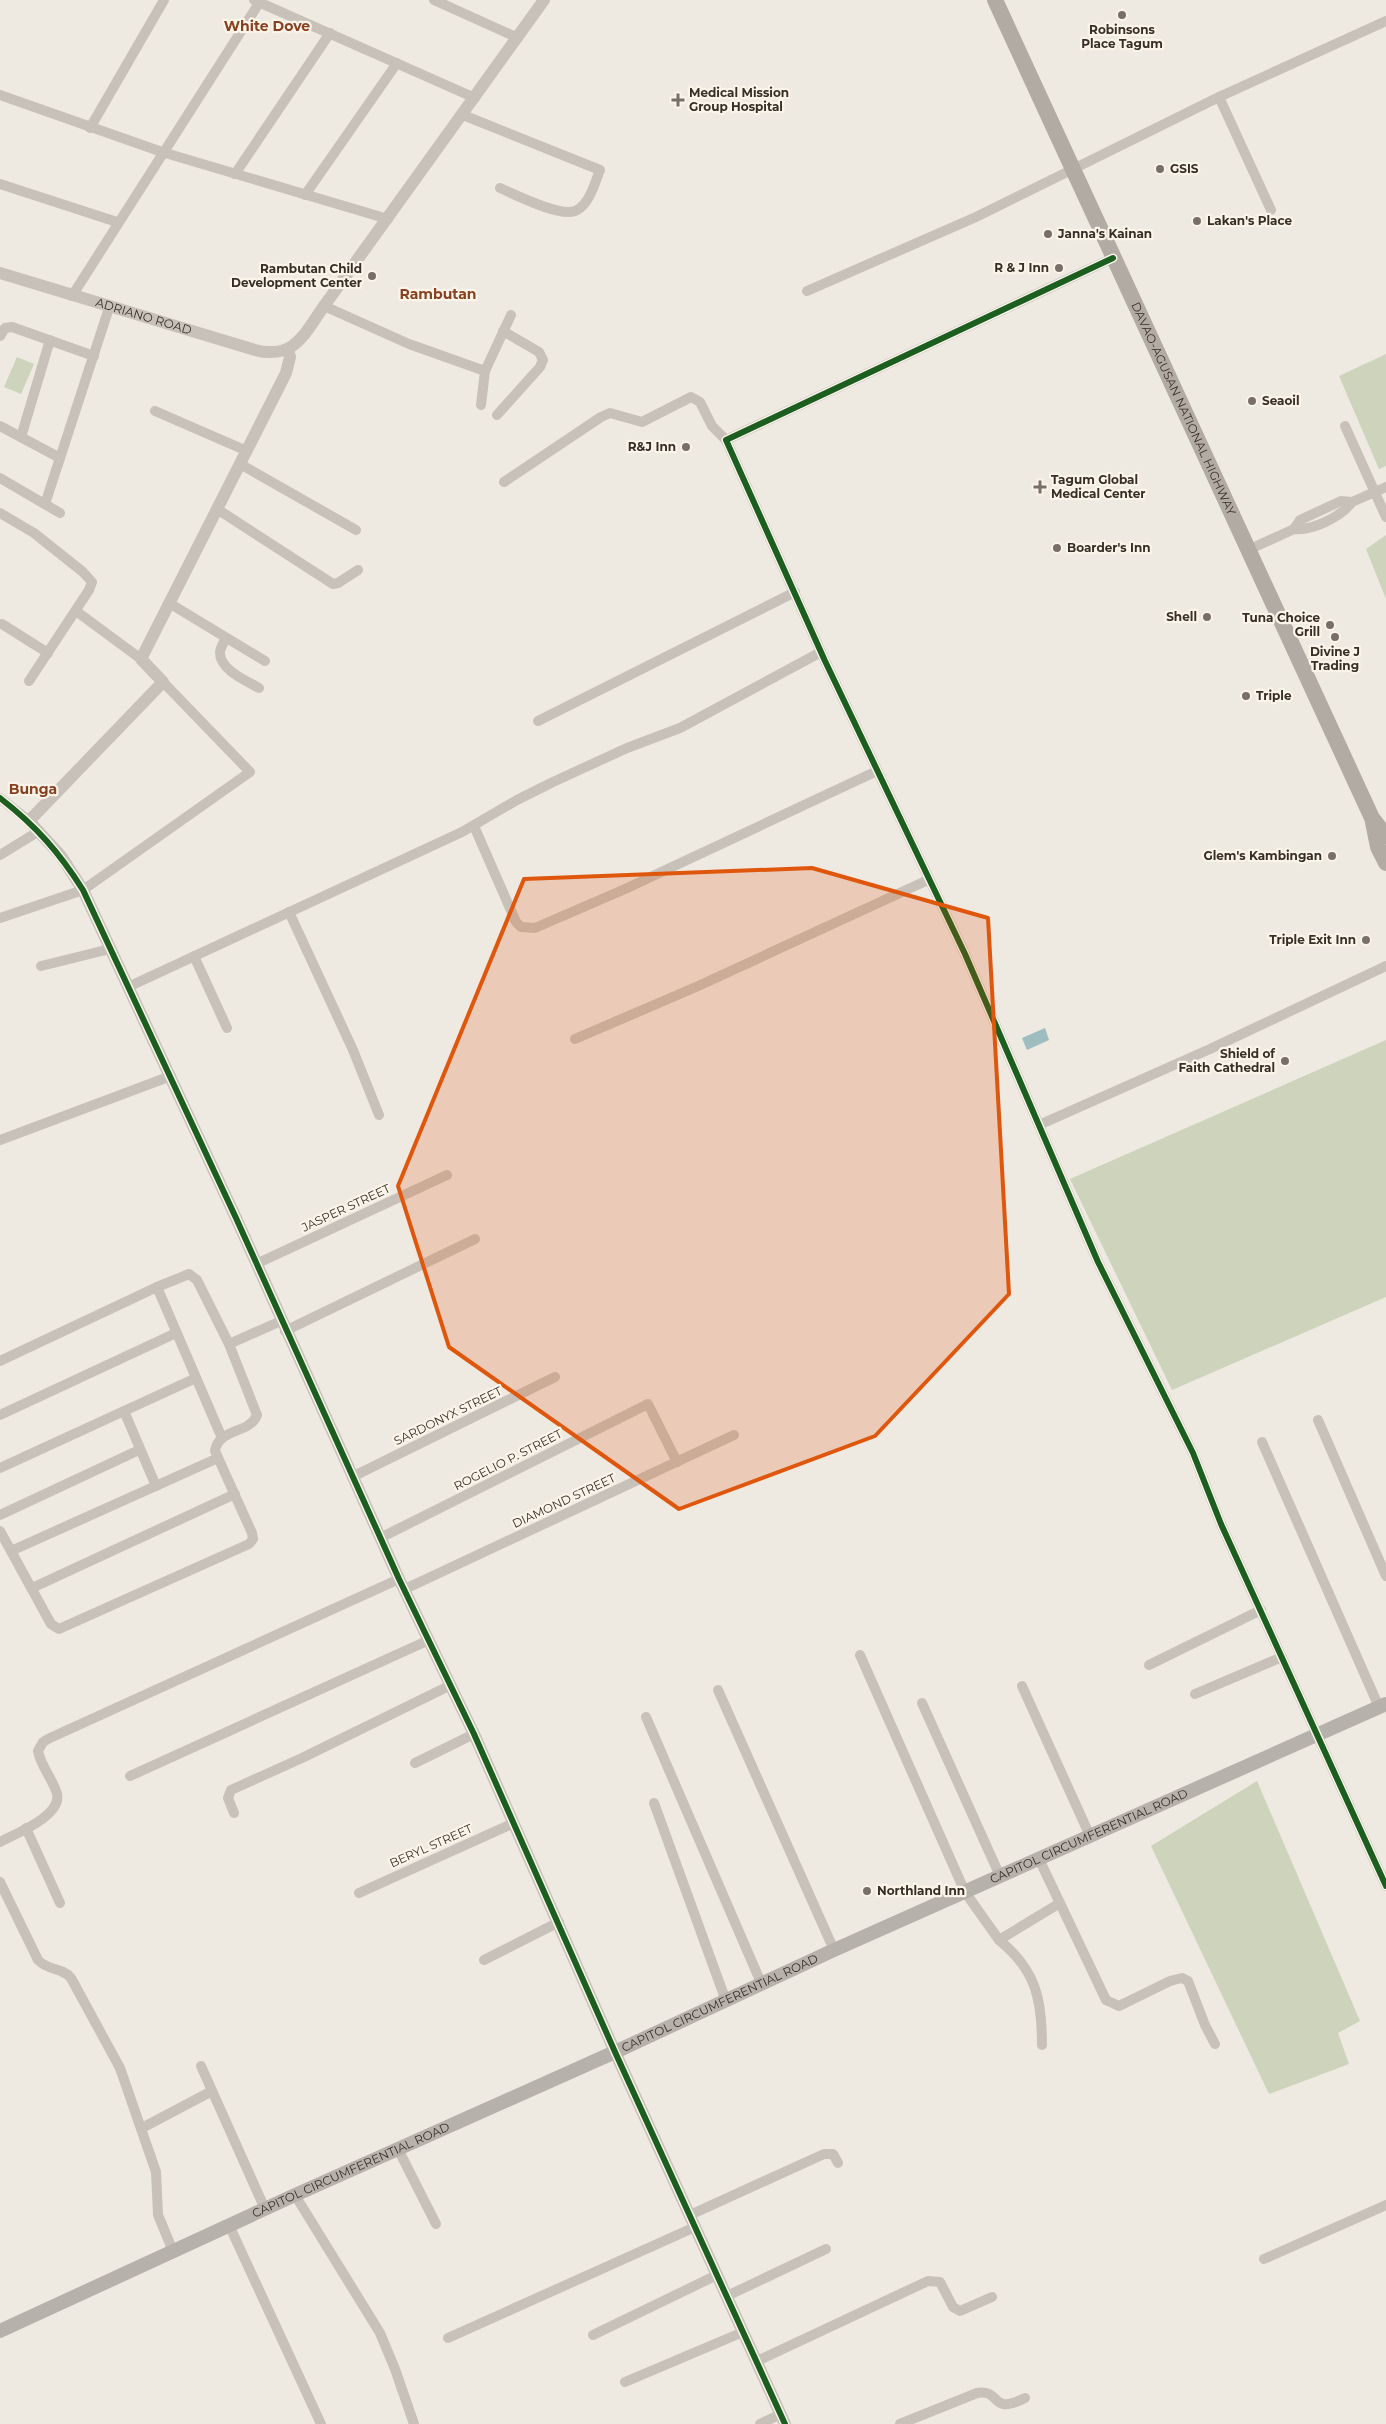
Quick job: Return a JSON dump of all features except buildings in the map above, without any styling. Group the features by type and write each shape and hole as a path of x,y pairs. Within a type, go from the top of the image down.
{"highway":[{"name":"DAVAO-AGUSAN NATIONAL HIGHWAY","path":"995,0 1372,818 1386,836"},
{"name":"DAVAO-AGUSAN NATIONAL HIGHWAY","path":"1372,818 1378,847 1386,864"}],"main road":[{"name":"CAPITOL CIRCUMFERENTIAL ROAD","path":"0,2331 264,2209 616,2052 834,1950 1383,1705"}],"street":[{"path":"90,128 164,0"},
{"path":"434,0 518,38"},
{"path":"140,659 286,373 289,365 288,350 302,338 463,116 544,0"},
{"path":"72,296 258,1 475,98"},
{"path":"807,291 976,217 1219,97 1386,21"},
{"path":"235,174 330,32"},
{"path":"306,195 397,63"},
{"path":"0,95 162,152 388,219"},
{"path":"1219,97 1271,210"},
{"path":"463,116 600,170 585,203 577,210 568,213 557,211 500,188"},
{"path":"0,184 118,222"},
{"path":"726,440 1113,258"},
{"name":"ADRIANO ROAD","path":"0,273 110,308 265,353 280,353 288,350"},
{"path":"324,306 409,344 485,371"},
{"path":"45,504 110,308"},
{"path":"481,405 485,371 511,315"},
{"path":"0,336 3,329 8,327 94,356"},
{"path":"497,415 540,367 543,360 539,352 503,331"},
{"path":"21,437 50,340"},
{"path":"504,482 601,417 610,413 642,422 691,397 700,402 712,426 726,440 821,652 928,880 965,954 1098,1262 1193,1453 1221,1524 1319,1735 1386,1886"},
{"path":"155,411 247,451"},
{"path":"0,426 60,458"},
{"path":"1345,426 1386,517"},
{"path":"240,464 356,530"},
{"path":"0,478 60,513"},
{"path":"1248,550 1294,529 1304,530 1341,502 1352,502 1386,487"},
{"path":"217,509 330,583 338,583 358,570"},
{"path":"0,513 34,533 90,578 92,582 90,590 29,681"},
{"path":"538,721 795,592"},
{"path":"169,603 265,661"},
{"path":"0,918 83,890 250,772 140,659 76,611"},
{"path":"2,624 48,653"},
{"path":"226,638 220,654 222,661 234,674 259,688"},
{"path":"128,987 474,826 518,800 627,748 680,728 821,652"},
{"path":"29,821 163,682"},
{"path":"474,826 516,922 522,927 534,928 642,881 877,771"},
{"path":"0,798 39,831 61,856 83,890 170,1076 380,1538 474,1734 783,2419 760,2424"},
{"path":"0,854 39,831"},
{"path":"575,1039 696,987 928,880"},
{"path":"289,912 353,1050 379,1115"},
{"path":"41,966 110,949"},
{"path":"194,956 227,1028"},
{"path":"1039,1125 1210,1050 1386,966"},
{"path":"0,1140 170,1076"},
{"name":"JASPER STREET","path":"256,1264 447,1175"},
{"path":"229,1344 283,1326 475,1240"},
{"path":"0,1362 157,1287 189,1274 195,1276 229,1344 257,1415 253,1422 222,1438 216,1448 218,1458 252,1533 253,1539 249,1544 63,1628 56,1628 51,1624 0,1531"},
{"path":"157,1287 222,1438"},
{"path":"0,1415 176,1333"},
{"name":"SARDONYX STREET","path":"352,1477 555,1377"},
{"path":"0,1468 196,1378"},
{"name":"ROGELIO P. STREET","path":"380,1538 648,1404 677,1462"},
{"path":"124,1411 139,1450 156,1486"},
{"path":"1318,1420 1386,1576"},
{"name":"DIAMOND STREET","path":"26,1828 46,1816 56,1805 56,1794 39,1757 39,1747 43,1742 677,1462 734,1435"},
{"path":"1262,1442 1383,1705"},
{"path":"0,1515 139,1450"},
{"path":"11,1551 218,1458"},
{"path":"32,1588 235,1494"},
{"path":"1149,1665 1261,1610"},
{"path":"130,1776 429,1640"},
{"path":"860,1655 965,1892 989,1929 1024,1964 1030,1976 1039,2002 1042,2045"},
{"path":"1196,1694 1282,1657"},
{"path":"234,1813 228,1798 231,1790 302,1758 451,1685"},
{"path":"1022,1686 1090,1836"},
{"path":"718,1690 834,1950"},
{"path":"922,1703 1000,1876"},
{"path":"646,1718 762,1985"},
{"path":"415,1763 474,1734"},
{"path":"654,1803 726,2001"},
{"name":"BERYL STREET","path":"359,1893 514,1822"},
{"path":"0,1842 26,1828 60,1903"},
{"path":"1039,1859 1106,2000 1119,2006 1170,1981 1182,1978 1188,1981 1205,2025 1215,2044"},
{"path":"0,1882 38,1960 44,1966 67,1973 88,2006 120,2068 158,2178 158,2215 173,2251"},
{"path":"1000,1940 1060,1903"},
{"path":"484,1960 559,1922"},
{"path":"200,2066 264,2209"},
{"path":"142,2128 212,2091"},
{"path":"398,2149 436,2224"},
{"path":"448,2338 693,2221 824,2154 833,2154 838,2163"},
{"path":"295,2195 380,2333 396,2369 414,2424"},
{"path":"1264,2260 1386,2205"},
{"path":"229,2225 321,2424"},
{"path":"727,2296 826,2248"},
{"path":"594,2335 717,2275"},
{"path":"757,2361 933,2279 942,2284 954,2307 960,2311 992,2297"},
{"path":"625,2382 743,2332"},
{"path":"900,2424 977,2393 990,2394 1004,2406 1010,2406 1025,2398"}],"highlighted area":[{"path":"812,868 988,918 1009,1294 875,1436 679,1509 449,1347 398,1186 524,879"}],"green space":[{"path":"1386,354 1386,466 1379,469 1339,376"},
{"path":"17,357 34,364 21,394 4,387"},
{"path":"1386,535 1386,599 1366,549"},
{"path":"1386,1040 1386,1297 1172,1390 1070,1179"},
{"path":"1257,1781 1360,2021 1338,2033 1349,2064 1269,2094 1151,1846"}],"water":[{"path":"1045,1028 1049,1040 1027,1050 1022,1038"}],"cycle path":[{"path":"1113,258 726,440 825,661 965,954 1098,1262 1193,1453 1221,1524 1386,1886"},
{"path":"0,798 46,840 83,890 236,1218 399,1579 474,1734 615,2052 785,2424"}],"place":[{"name":"Robinsons Place Tagum","path":"1122,15"},
{"name":"Medical Mission Group Hospital","path":"678,100"},
{"name":"GSIS","path":"1160,169"},
{"name":"Lakan's Place","path":"1197,221"},
{"name":"Janna's Kainan","path":"1048,234"},
{"name":"R & J Inn","path":"1059,268"},
{"name":"Rambutan Child Development Center","path":"372,276"},
{"name":"Seaoil","path":"1252,401"},
{"name":"R&J Inn","path":"686,447"},
{"name":"Tagum Global Medical Center","path":"1040,487"},
{"name":"Boarder's Inn","path":"1057,548"},
{"name":"Shell","path":"1207,617"},
{"name":"Tuna Choice Grill","path":"1330,625"},
{"name":"Divine J Trading","path":"1335,637"},
{"name":"Triple","path":"1246,696"},
{"name":"Glem's Kambingan","path":"1332,856"},
{"name":"Triple Exit Inn","path":"1366,940"},
{"name":"Shield of Faith Cathedral","path":"1285,1061"},
{"name":"Northland Inn","path":"867,1891"}],"district":[{"name":"White Dove","path":"267,26"},
{"name":"Rambutan","path":"438,294"},
{"name":"Bunga","path":"33,789"}]}
